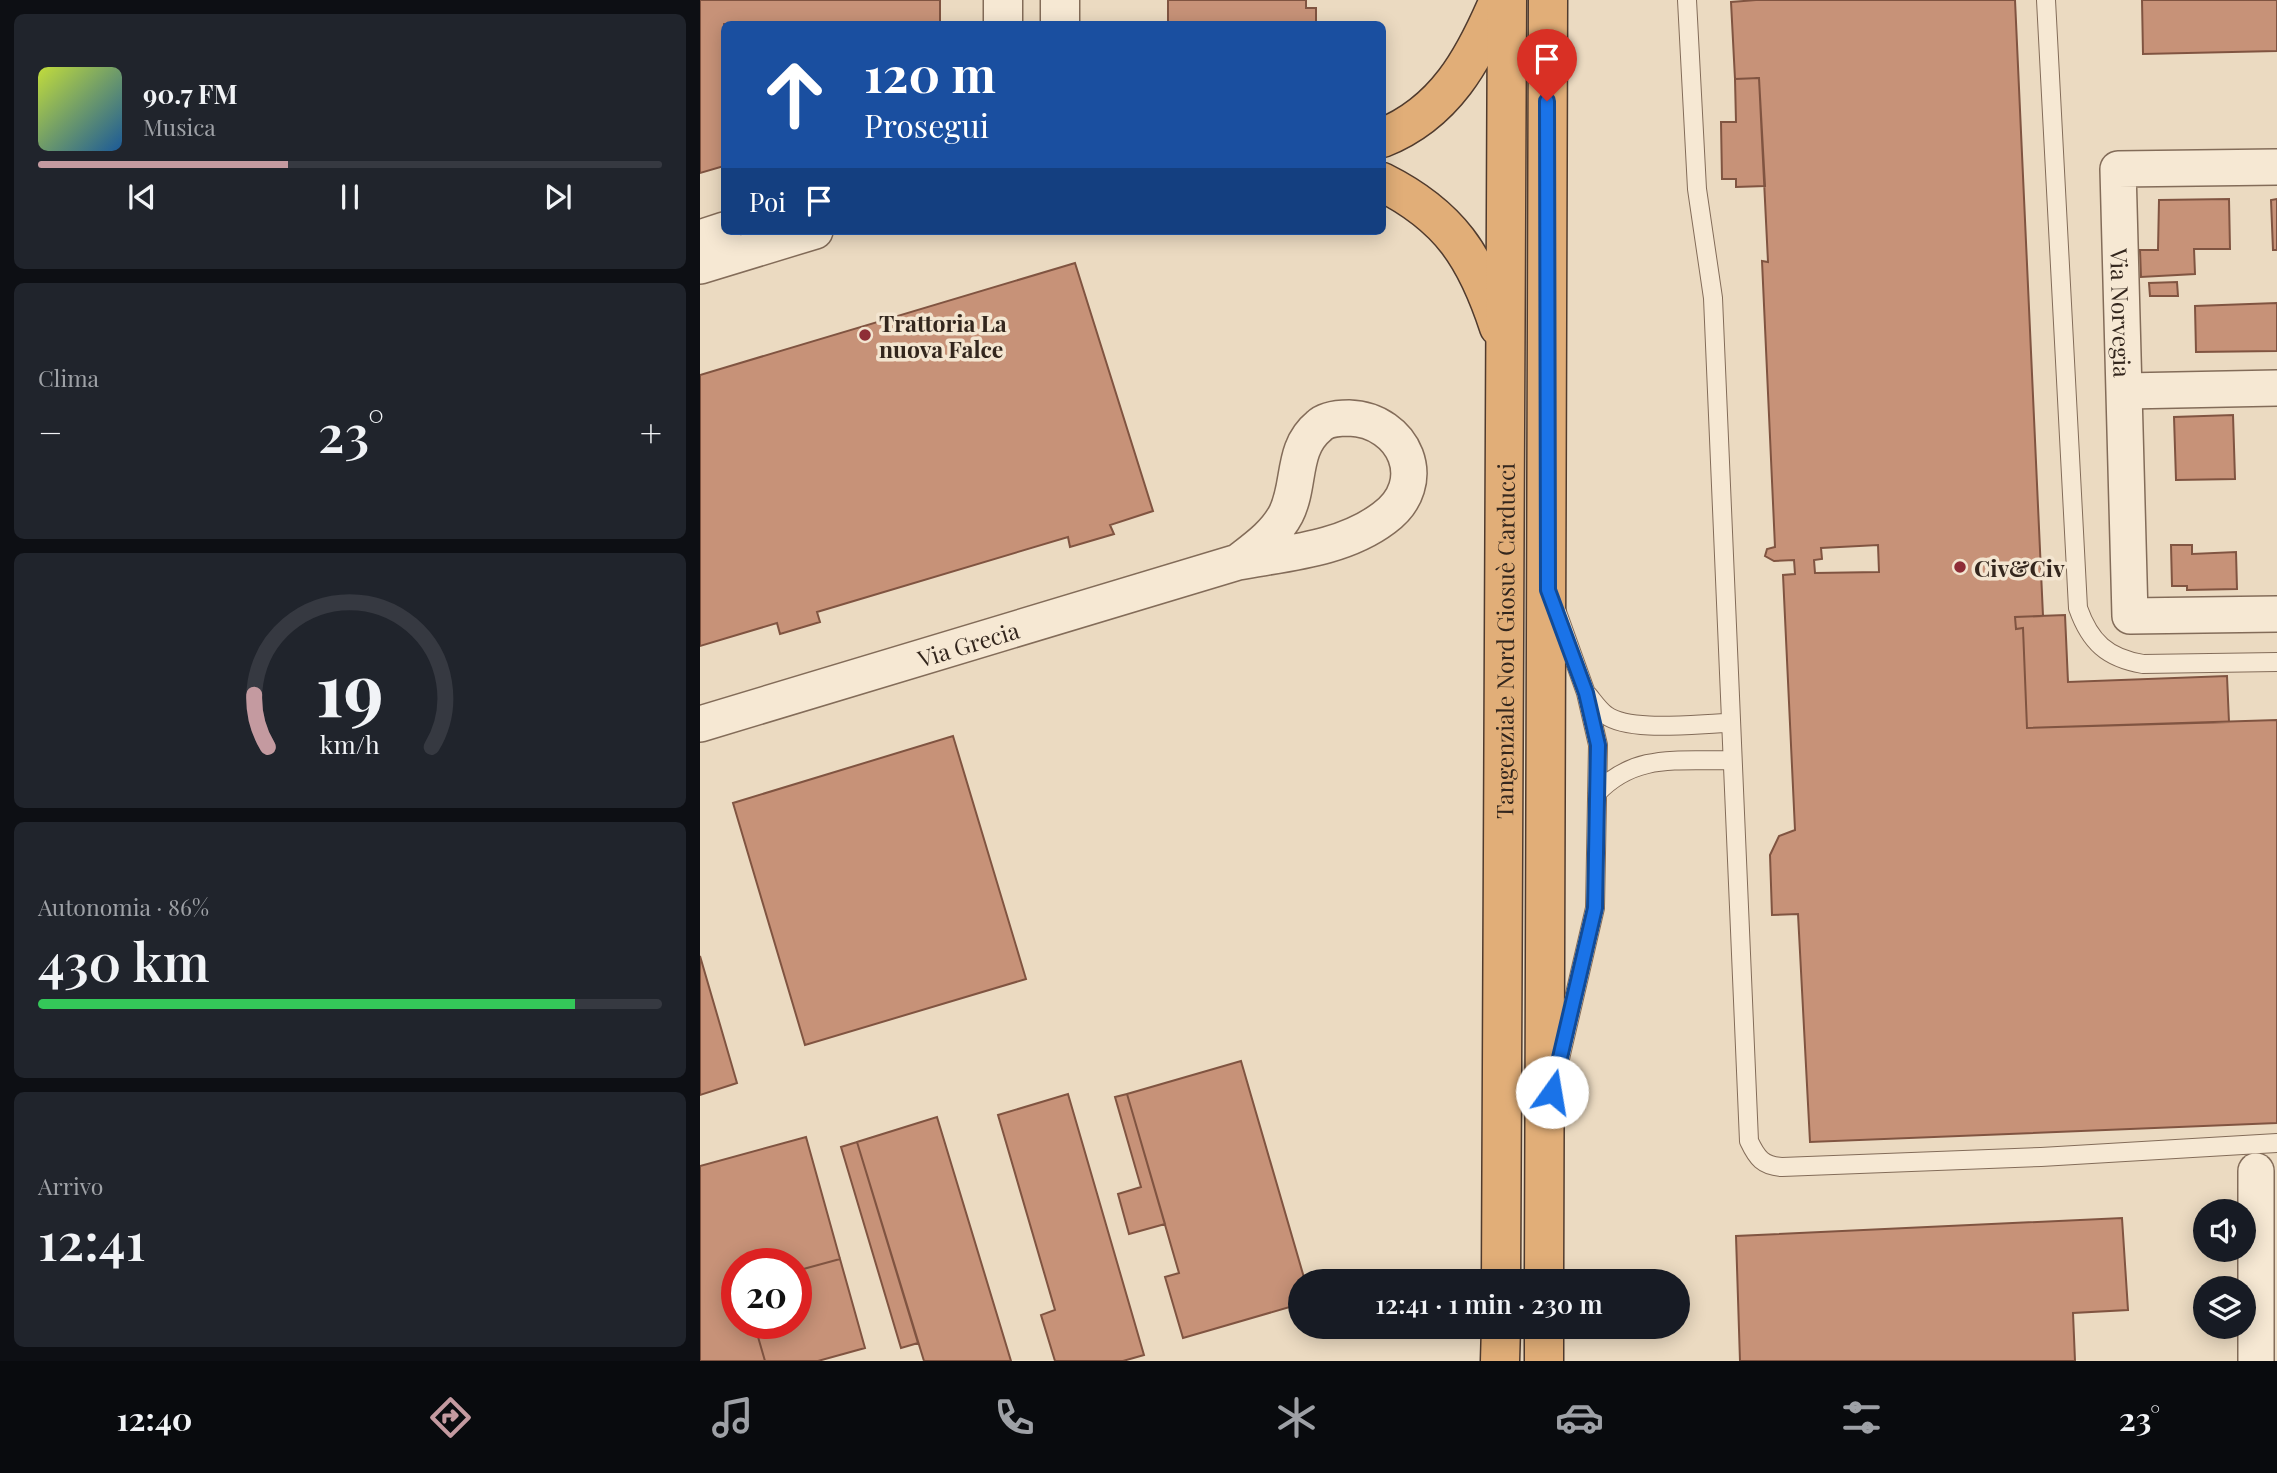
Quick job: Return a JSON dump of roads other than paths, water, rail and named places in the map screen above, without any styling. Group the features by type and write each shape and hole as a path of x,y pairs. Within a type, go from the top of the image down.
{"highway":[{"path":"1386,136 1406,126 1448,93 1462,76 1499,0"},
{"name":"Tangenziale Nord Giosuè Carducci","path":"1501,1269 1507,0"},
{"name":"Tangenziale Nord Giosuè Carducci","path":"1544,1269 1548,0"},
{"path":"1386,184 1433,212 1461,243 1486,288 1507,352"},
{"path":"1500,1361 1501,1339"},
{"path":"1544,1339 1544,1361"}],"street":[{"path":"1003,0 1003,21"},
{"path":"1060,0 1060,21"},
{"name":"Via Norvegia","path":"2277,167 2118,169 2130,616 2277,614"},
{"path":"700,238 721,231"},
{"path":"700,266 802,235"},
{"path":"2126,391 2277,388"},
{"name":"Via Grecia","path":"700,724 1238,562 1318,548 1364,530 1386,517 1401,501 1409,473 1403,446 1387,429 1365,418 1340,418 1321,424 1306,441 1296,466 1293,491 1286,513 1272,535 1238,562"},
{"path":"2256,1158 2256,1361"}],"lane":[{"path":"1687,0 1697,189 1713,298 1749,1141 1756,1156 1767,1166 2041,1157 2256,1158 2277,1143"},
{"path":"2046,0 2077,608 2094,642 2111,656 2127,661 2143,664 2277,662"},
{"path":"1546,1118 1595,908 1598,745 1586,693 1548,590"},
{"path":"1586,693 1606,715 1628,723 1731,723"},
{"path":"1597,793 1612,778 1629,767 1647,763 1732,760"}],"place":[{"name":"Trattoria La nuova Falce","path":"865,335"},
{"name":"Civ&Civ","path":"1960,567"}]}
